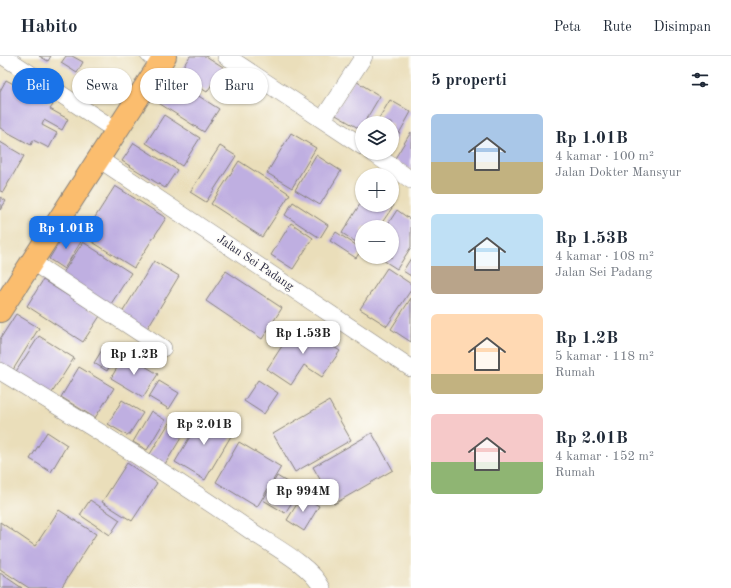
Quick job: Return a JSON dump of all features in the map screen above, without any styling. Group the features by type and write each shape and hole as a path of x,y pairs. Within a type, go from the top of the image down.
{"main road":[{"path":"0,288 106,124 152,57"},
{"path":"0,311 31,261 99,159 152,57"}],"street":[{"path":"3,56 106,124"},
{"path":"226,56 355,141"},
{"path":"323,119 364,56"},
{"name":"Jalan Sei Padang","path":"99,159 411,368"},
{"path":"383,160 411,180"},
{"path":"31,261 163,348"},
{"path":"0,371 102,432 211,503 304,567 322,588"}],"building":[{"path":"39,56 51,56 48,61"},
{"path":"66,56 72,56 83,62 80,68 72,68 72,70 61,63"},
{"path":"190,56 206,56 223,67 210,68 210,87 207,92 202,89 202,68 182,68"},
{"path":"6,80 12,83 12,104 51,104 53,105 50,109 68,119 62,130 44,120 42,125 57,133 49,148 33,140 31,145 0,128 0,91"},
{"path":"354,80 380,96 368,116 355,116 355,126 334,114"},
{"path":"202,98 219,109 204,132 160,104 202,104"},
{"path":"390,100 411,112 399,133 399,116 380,116"},
{"path":"164,115 200,138 182,166 146,143"},
{"path":"411,132 411,170 394,160 399,160 399,152"},
{"path":"291,133 316,148 292,188 267,173"},
{"path":"0,142 24,156 3,192 0,191"},
{"path":"134,143 177,170 165,188 122,161"},
{"path":"220,146 236,156 206,202 190,192"},
{"path":"316,155 341,171 320,205 295,190"},
{"path":"239,161 290,194 262,237 211,204"},
{"path":"115,186 166,218 134,268 83,236"},
{"path":"0,197 6,201 0,210"},
{"path":"293,202 328,225 320,238 285,215"},
{"path":"399,211 411,220 411,247 397,269 389,264 399,264 399,220 391,220 396,212"},
{"path":"355,212 389,212 384,220 355,220 355,241 342,233"},
{"path":"291,223 313,238 293,269 271,255"},
{"path":"67,230 82,240 64,269 49,259"},
{"path":"336,232 355,244 355,257 330,241"},
{"path":"83,242 131,273 109,307 61,276"},
{"path":"411,258 411,276 403,271"},
{"path":"154,261 179,276 145,332 120,316"},
{"path":"387,268 411,284 411,290 387,326 360,309"},
{"path":"226,271 282,308 262,339 206,301"},
{"path":"43,280 100,316 83,342 27,306"},
{"path":"411,298 411,342 391,329"},
{"path":"16,314 39,328 11,373 0,366 0,339"},
{"path":"297,323 340,351 322,377 304,365 291,385 267,369"},
{"path":"39,336 74,358 50,396 15,373"},
{"path":"105,345 117,353 107,371 94,363"},
{"path":"125,354 158,374 143,397 111,378"},
{"path":"79,367 114,388 95,418 61,397"},
{"path":"258,380 278,393 264,414 244,401"},
{"path":"159,381 179,393 169,409 149,397"},
{"path":"122,400 143,413 128,436 108,424"},
{"path":"329,401 351,440 295,472 273,434"},
{"path":"151,411 165,420 147,450 133,442"},
{"path":"204,413 234,431 205,480 175,462"},
{"path":"169,423 184,433 162,469 147,459"},
{"path":"47,432 67,445 51,472 30,459"},
{"path":"372,433 393,470 334,504 313,467"},
{"path":"239,442 281,467 257,507 216,482"},
{"path":"127,463 157,483 132,521 102,502"},
{"path":"277,476 300,490 285,513 263,500"},
{"path":"302,496 319,506 304,531 287,520"},
{"path":"90,500 120,520 110,535 80,515"},
{"path":"59,510 96,534 61,588 29,588 0,569 0,522 35,546"},
{"path":"0,573 22,588 0,588"}]}
